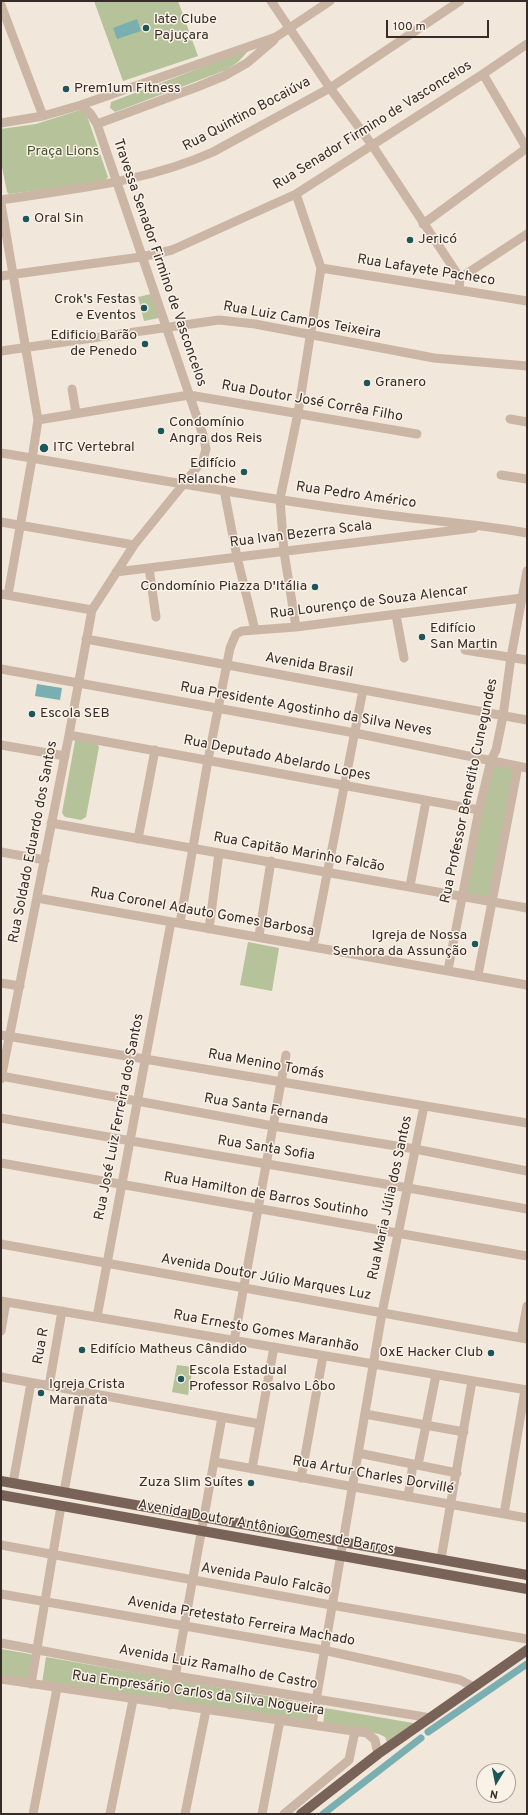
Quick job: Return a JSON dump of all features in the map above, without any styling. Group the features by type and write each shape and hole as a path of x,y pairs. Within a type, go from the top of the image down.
{"main road":[{"name":"Avenida Doutor Antônio Gomes de Barros","path":"1,1481 527,1575"},
{"name":"Avenida Doutor Antônio Gomes de Barros","path":"1,1495 527,1589"},
{"path":"301,1814 378,1754 527,1650"}],"street":[{"path":"271,1 330,88 372,146 460,278 459,290"},
{"path":"1,123 43,116 81,105 276,37 330,1"},
{"name":"Rua Quintino Bocaiúva","path":"1,200 116,183 195,160 213,152 330,88 460,1"},
{"path":"1,5 43,116"},
{"path":"97,124 224,76 247,63 276,37"},
{"name":"Rua Senador Firmino de Vasconcelos","path":"1,276 141,258 172,250 296,194 527,44"},
{"path":"423,224 527,149 483,74"},
{"name":"Travessa Senador Firmino de Vasconcelos","path":"81,105 90,113 97,124 141,258 167,328 206,445 206,454 203,460 182,484"},
{"path":"296,194 321,268 298,413 280,499 284,552 296,627"},
{"path":"1,204 38,420 32,459 4,595 92,610 134,545 182,484"},
{"path":"460,278 527,234"},
{"name":"Rua Lafayete Pacheco","path":"321,268 527,301"},
{"path":"255,324 256,315"},
{"name":"Rua Luiz Campos Teixeira","path":"1,351 219,320 255,324 434,358 527,366"},
{"path":"72,389 76,413"},
{"name":"Rua Doutor José Corrêa Filho","path":"38,420 189,395 416,434"},
{"path":"510,419 527,422"},
{"name":"Rua Pedro Américo","path":"1,454 366,513 489,526 527,533"},
{"path":"501,475 527,479"},
{"path":"224,490 237,557 255,630"},
{"path":"1,522 134,545"},
{"name":"Rua Ivan Bezerra Scala","path":"116,572 489,526"},
{"path":"148,568 156,617"},
{"name":"Rua Professor Benedito Cunegundes","path":"448,970 479,810 491,760 496,750 503,716 511,657 527,571"},
{"name":"Rua Lourenço de Souza Alencar","path":"230,648 236,634 242,631 296,627 522,598"},
{"name":"Rua Soldado Eduardo dos Santos","path":"1,1077 5,1035 20,986 92,610"},
{"path":"396,615 404,658"},
{"name":"Avenida Brasil","path":"86,639 226,666 527,720"},
{"name":"Rua José Luiz Ferreira dos Santos","path":"97,1317 145,1059 193,849 208,760 230,648"},
{"path":"465,650 527,660"},
{"name":"Rua Presidente Agostinho da Silva Neves","path":"1,669 355,733 523,767"},
{"path":"313,946 363,690"},
{"name":"Rua Deputado Abelardo Lopes","path":"69,736 155,750 479,810"},
{"path":"1,745 65,756"},
{"path":"138,839 155,750"},
{"path":"478,975 523,767"},
{"path":"410,886 426,801"},
{"path":"31,858 38,856 44,850 52,823"},
{"name":"Rua Capitão Marinho Falcão","path":"52,823 527,908"},
{"path":"50,834 60,827 66,826"},
{"path":"1,852 45,860"},
{"path":"209,929 219,853"},
{"path":"259,936 271,861"},
{"name":"Rua Coronel Adauto Gomes Barbosa","path":"38,898 527,984"},
{"path":"1,983 20,986"},
{"name":"Rua Menino Tomás","path":"5,1035 527,1123"},
{"path":"234,1341 286,1055"},
{"name":"Rua Santa Fernanda","path":"1,1077 273,1126 415,1149 527,1171"},
{"name":"Rua Maria Júlia dos Santos","path":"312,1724 323,1650 382,1313 424,1106"},
{"name":"Rua Santa Sofia","path":"1,1118 130,1142 408,1187 527,1210"},
{"name":"Rua Hamilton de Barros Soutinho","path":"1,1163 527,1256"},
{"name":"Avenida Doutor Júlio Marques Luz","path":"1,1244 524,1339"},
{"path":"1,1331 4,1302"},
{"name":"Rua Ernesto Gomes Maranhão","path":"4,1302 526,1390"},
{"path":"524,1339 527,1306"},
{"name":"Rua R","path":"49,1386 62,1311"},
{"path":"252,1469 274,1347"},
{"path":"301,1478 323,1356"},
{"path":"408,1497 436,1375"},
{"path":"1,1377 260,1424"},
{"path":"441,1559 452,1505 472,1381"},
{"path":"14,1483 32,1383"},
{"path":"504,1514 526,1390"},
{"path":"64,1492 82,1392"},
{"path":"365,1414 464,1432"},
{"path":"170,1705 222,1417"},
{"path":"358,1453 457,1472"},
{"name":"Rua Artur Charles Dorvillé","path":"215,1462 527,1518"},
{"path":"31,1684 61,1506"},
{"name":"Avenida Paulo Falcão","path":"1,1545 331,1606 527,1639"},
{"name":"Avenida Pretestato Ferreira Machado","path":"1,1594 323,1650 460,1680 474,1687"},
{"name":"Avenida Luiz Ramalho de Castro","path":"1,1643 176,1676 431,1718"},
{"name":"Rua Empresário Carlos da Silva Nogueira","path":"1,1680 355,1731 372,1736 376,1744 378,1754"},
{"path":"33,1814 57,1688"},
{"path":"110,1814 133,1700"},
{"path":"185,1814 206,1710"},
{"path":"262,1814 280,1720"},
{"path":"284,1814 346,1763 351,1754 355,1731"}],"green space":[{"name":"Iate Clube Pajuçara","path":"94,1 178,1 198,56 123,81"},
{"path":"250,49 238,62 226,70 115,112 110,108 111,102"},
{"name":"Praça Lions","path":"80,110 86,113 108,177 104,182 9,194 7,192 1,162 1,129 36,124"},
{"path":"151,294 159,318 144,321 138,297"},
{"path":"80,739 96,742 99,747 86,817 81,820 65,817 62,813 75,741"},
{"path":"491,760 518,766 493,902 463,897"},
{"path":"248,942 279,948 272,991 240,985"},
{"path":"177,1365 193,1367 188,1395 172,1392"},
{"path":"1,1649 30,1654 34,1657 30,1681 1,1677"},
{"path":"46,1657 312,1704 309,1722 42,1683"},
{"path":"325,1708 413,1723 417,1726 388,1745 385,1737 379,1734 323,1724"}],"water":[{"path":"137,19 141,31 117,39 113,28"},
{"path":"37,684 62,688 60,700 35,696"}],"waterway":[{"path":"428,1732 527,1664"},
{"path":"323,1814 421,1738"}],"place":[{"name":"Iate Clube Pajuçara","path":"146,28"},
{"name":"Prem1um Fitness","path":"66,89"},
{"name":"Oral Sin","path":"26,219"},
{"name":"Jericó","path":"410,240"},
{"name":"Crok's Festas e Eventos","path":"144,308"},
{"name":"Edificio Barão de Penedo","path":"145,344"},
{"name":"Granero","path":"367,383"},
{"name":"Condomínio Angra dos Reis","path":"161,431"},
{"name":"ITC Vertebral","path":"44,448"},
{"name":"Edifício Relanche","path":"244,472"},
{"name":"Condomínio Piazza D'Itália","path":"315,587"},
{"name":"Edifício San Martin","path":"422,637"},
{"name":"Escola SEB","path":"32,714"},
{"name":"Igreja de Nossa Senhora da Assunção","path":"475,944"},
{"name":"Edifício Matheus Cândido","path":"82,1350"},
{"name":"0xE Hacker Club","path":"491,1353"},
{"name":"Escola Estadual Professor Rosalvo Lôbo","path":"181,1379"},
{"name":"Igreja Crista Maranata","path":"41,1393"},
{"name":"Zuza Slim Suítes","path":"251,1483"}]}
